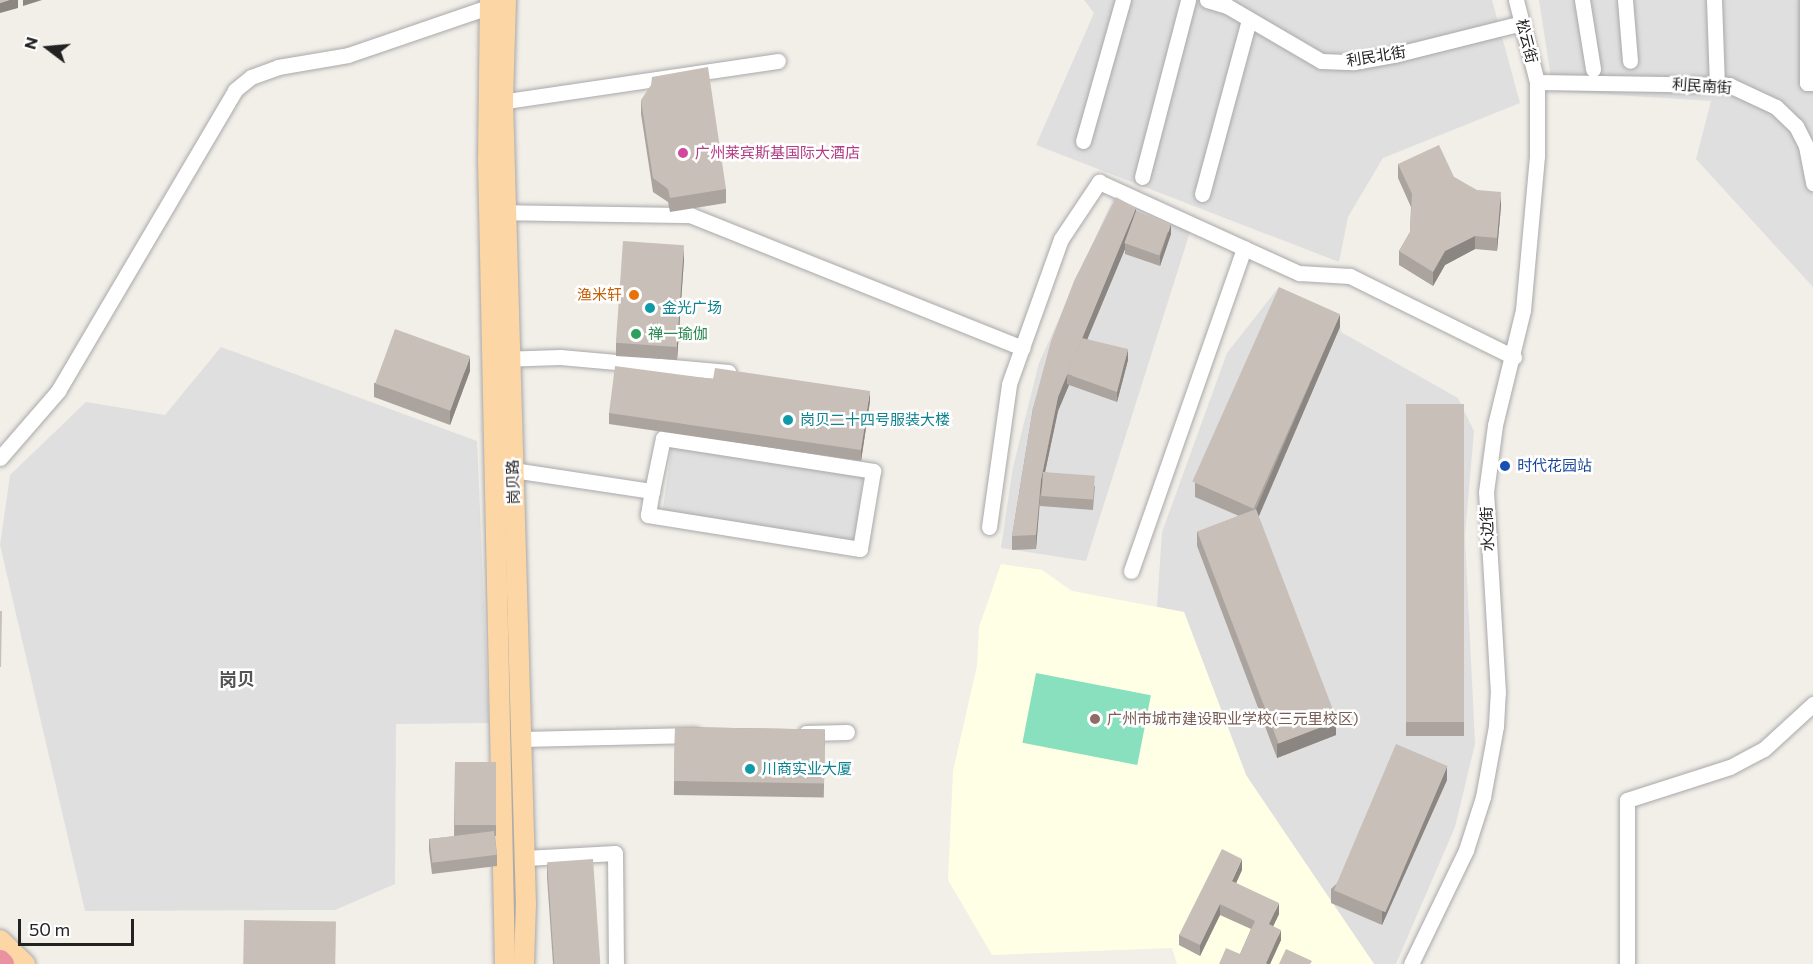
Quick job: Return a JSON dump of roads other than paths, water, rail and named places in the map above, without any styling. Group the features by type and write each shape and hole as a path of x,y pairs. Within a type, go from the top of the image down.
{"highway":[{"path":"0,961 3,964"}],"main road":[{"name":"岗贝路","path":"498,2 495,103 500,359 505,964"},
{"name":"岗贝路","path":"500,359 513,470 525,858 524,964"},
{"path":"0,940 25,964"}],"street":[{"path":"1083,141 1123,0"},
{"path":"1142,177 1188,0"},
{"name":"利民北街","path":"1207,0 1235,5 1249,20 1321,61 1354,62 1522,23"},
{"name":"松云街","path":"1516,0 1537,82"},
{"path":"1582,0 1593,69"},
{"path":"1625,0 1630,61"},
{"path":"1714,0 1717,84"},
{"path":"1807,0 1807,83 1813,83"},
{"path":"0,458 57,392 235,90 251,77 278,67 348,55 498,2"},
{"path":"1202,194 1249,20"},
{"path":"495,103 778,61"},
{"name":"利民南街","path":"1537,82 1717,84 1755,94 1776,107 1796,126 1806,146 1813,183"},
{"name":"水边街","path":"1411,964 1454,882 1491,764 1498,693 1486,492 1495,425 1514,357 1533,226 1537,82"},
{"path":"989,527 1009,384 1061,239 1098,182 1299,273 1350,276 1514,357"},
{"path":"497,212 690,215 1022,348"},
{"path":"1131,571 1244,248"},
{"path":"500,359 560,357 728,372"},
{"path":"663,438 873,471 860,549 648,515 652,491 663,438"},
{"path":"513,470 652,491"},
{"path":"1627,964 1627,800 1730,767 1764,749 1813,704"},
{"path":"789,733 847,732"},
{"path":"521,739 708,735"},
{"path":"525,858 615,852 616,964"}],"place":[{"name":"广州莱宾斯基国际大酒店","path":"683,153"},
{"name":"渔米轩","path":"634,295"},
{"name":"金光广场","path":"650,308"},
{"name":"禅一瑜伽","path":"636,334"},
{"name":"岗贝二十四号服装大楼","path":"788,420"},
{"name":"时代花园站","path":"1505,466"},
{"name":"广州市城市建设职业学校(三元里校区)","path":"1095,719"},
{"name":"川商实业大厦","path":"750,769"}],"district":[{"name":"岗贝","path":"237,679"}]}
